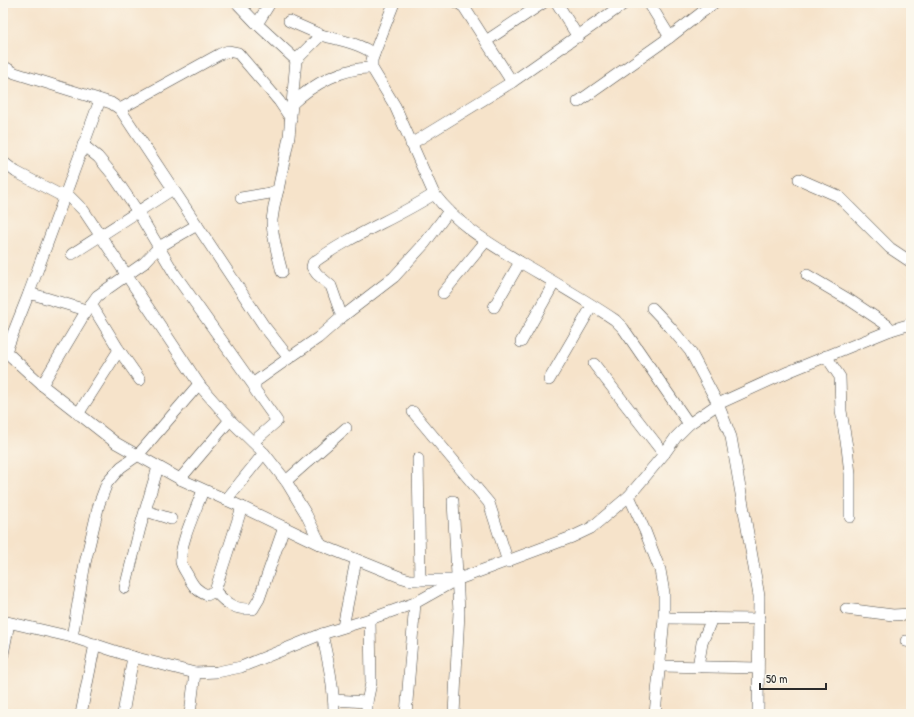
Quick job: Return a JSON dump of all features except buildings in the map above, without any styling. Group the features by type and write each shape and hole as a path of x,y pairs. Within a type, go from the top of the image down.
{"street":[{"path":"237,3 257,24 296,60"},
{"path":"257,24 270,3"},
{"path":"394,3 374,54 372,68 394,106 434,194 464,226 611,318 623,328 689,424"},
{"path":"486,41 543,3"},
{"path":"558,3 578,37"},
{"path":"411,144 512,82 625,3"},
{"path":"649,3 670,37"},
{"path":"578,102 670,37 714,3"},
{"path":"463,4 512,82"},
{"path":"289,21 321,35 368,49 374,54"},
{"path":"282,272 275,247 272,222 273,208 289,137 296,60 321,35"},
{"path":"120,109 205,61 228,51 238,53 280,101 291,119"},
{"path":"3,66 15,73 111,103 120,109 264,326 289,358"},
{"path":"293,103 301,95 352,69 361,67 372,68"},
{"path":"100,100 64,194 29,293 5,350 42,385 116,443 180,479 321,545 400,577 410,580 456,580"},
{"path":"83,145 107,166 138,212 174,273 277,421 253,442"},
{"path":"3,162 33,182 64,194 84,211 199,384 230,420 264,454 286,481 306,514 321,545"},
{"path":"799,179 838,196 890,248 911,262"},
{"path":"72,254 173,189"},
{"path":"241,198 270,193 278,190"},
{"path":"342,318 331,286 325,279 317,274 312,267 313,263 331,250 434,194"},
{"path":"254,386 255,382 318,338 394,277 425,243 449,211"},
{"path":"42,385 88,307 97,296 144,263 159,248 197,225"},
{"path":"443,293 486,241"},
{"path":"494,307 520,262"},
{"path":"806,276 850,301 887,325 891,330"},
{"path":"522,342 554,283"},
{"path":"29,293 88,307 140,380"},
{"path":"549,380 592,306"},
{"path":"652,308 690,351 718,404 731,438 759,596 758,714"},
{"path":"3,654 6,622 72,637 195,673 218,672 241,667 322,634 415,603 456,580 508,562 591,528 629,496 664,454 676,437 689,424 718,404 826,356 891,330 911,324"},
{"path":"78,414 119,350"},
{"path":"826,356 840,377 841,411 850,474 850,517"},
{"path":"594,364 664,454"},
{"path":"72,637 85,563 99,504 107,483 118,470 138,455 199,384"},
{"path":"413,412 489,502 508,562"},
{"path":"180,479 230,420"},
{"path":"286,481 346,428"},
{"path":"226,500 264,454"},
{"path":"418,459 420,580"},
{"path":"125,588 158,467"},
{"path":"203,490 182,549 181,563 191,582 199,592 207,595 215,591 242,507"},
{"path":"629,496 645,531 660,570 664,593 664,618 656,714"},
{"path":"453,501 456,580 459,612 454,714"},
{"path":"146,512 171,519"},
{"path":"215,591 224,601 232,606 243,610 253,609 259,599 284,527"},
{"path":"343,627 356,560"},
{"path":"406,714 415,603"},
{"path":"846,609 893,615 911,614"},
{"path":"664,618 759,619"},
{"path":"698,667 702,643 712,618"},
{"path":"367,714 367,702 371,684 370,619"},
{"path":"322,634 334,700 334,714"},
{"path":"81,714 95,644"},
{"path":"123,714 133,656"},
{"path":"660,666 758,668"},
{"path":"190,714 195,673"},
{"path":"334,700 367,702"}]}
